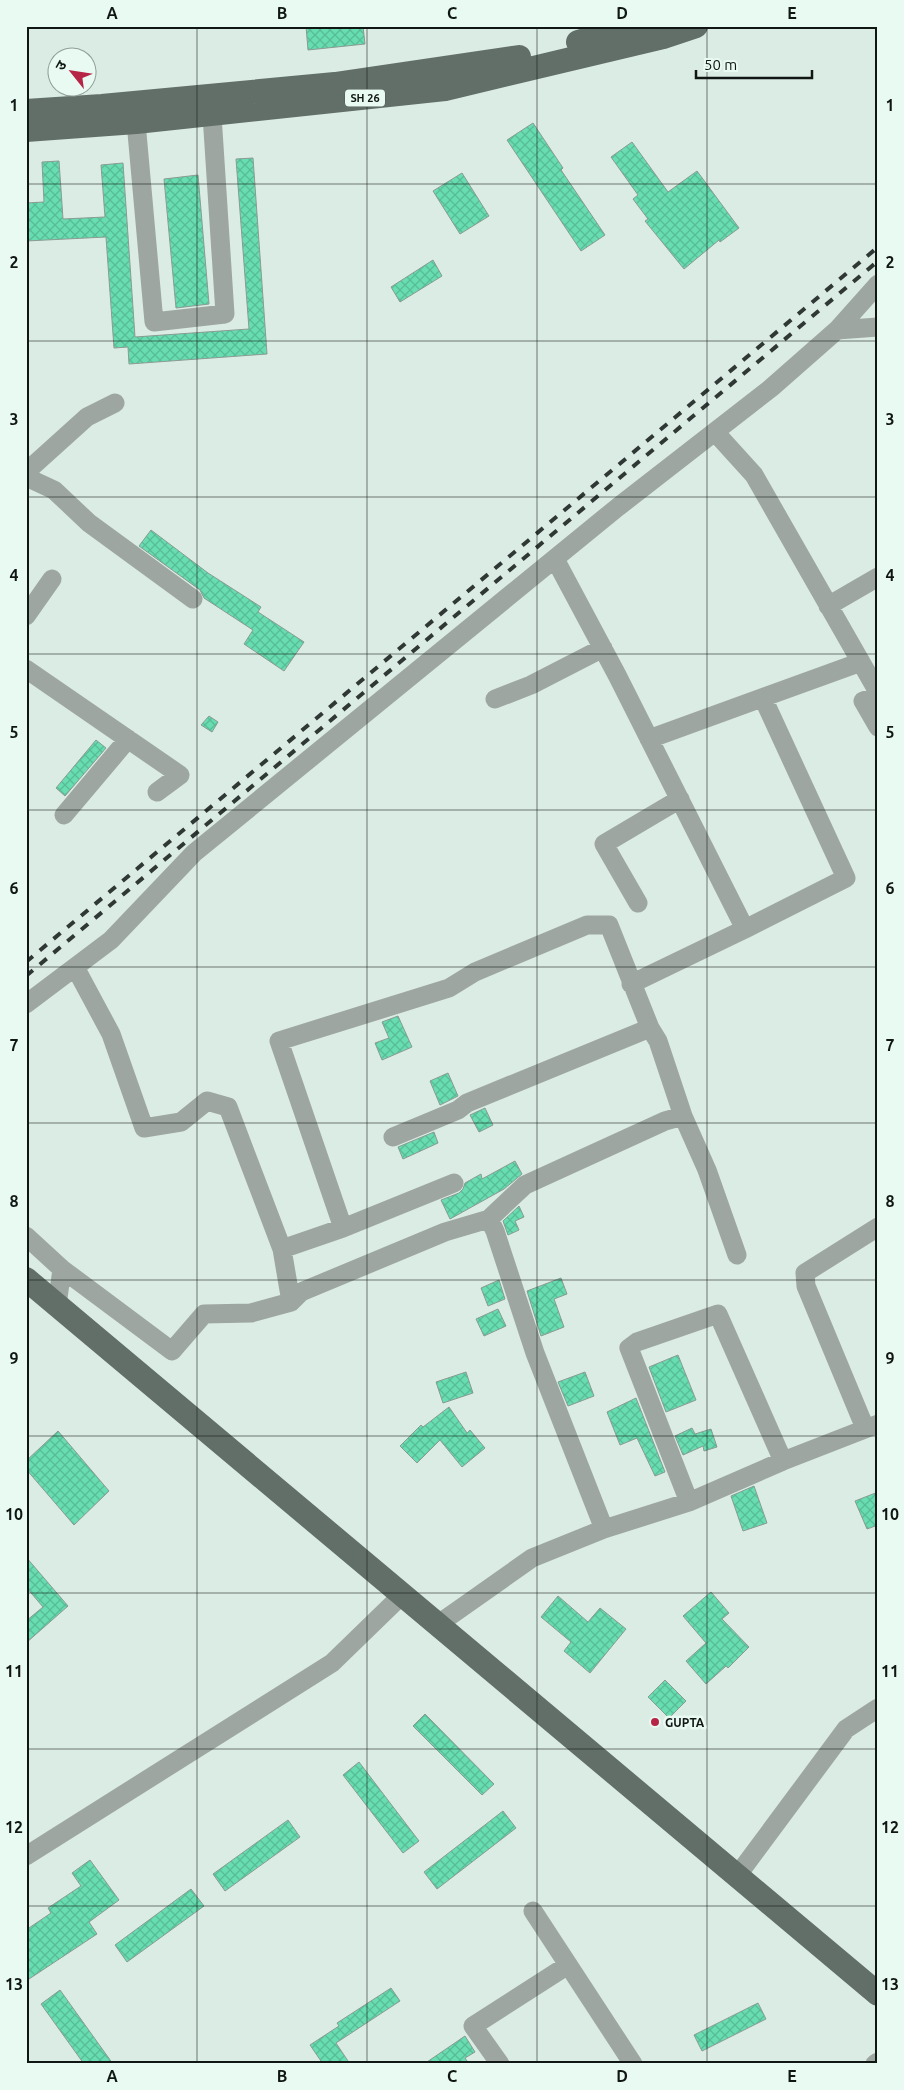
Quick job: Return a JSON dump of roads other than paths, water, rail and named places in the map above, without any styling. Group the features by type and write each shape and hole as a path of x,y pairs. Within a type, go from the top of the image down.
{"main road":[{"path":"26,111 102,106 335,84 522,57 633,26"},
{"name":"SH 26","path":"26,130 212,115 445,89 663,37 696,26"},
{"path":"28,1280 878,1994"}],"street":[{"path":"136,122 154,322 225,314 212,115"},
{"path":"26,1004 111,940 194,853 554,559 771,388 837,330 878,284"},
{"path":"837,330 878,328"},
{"path":"26,472 87,417 115,403"},
{"path":"715,432 754,475 878,692"},
{"path":"26,476 54,490 89,523 193,599"},
{"path":"554,559 603,648 745,928"},
{"path":"828,606 878,577"},
{"path":"26,616 52,579"},
{"path":"495,698 531,685 603,648"},
{"path":"649,739 861,662"},
{"path":"26,669 180,775 157,792"},
{"path":"878,696 863,701 878,727"},
{"path":"632,984 846,878 763,698"},
{"path":"64,816 128,739"},
{"path":"638,903 604,844 680,799"},
{"path":"343,1228 279,1040 450,988 475,972 587,925 609,926 650,1028 658,1041 683,1116 707,1170 737,1255"},
{"path":"75,967 111,1034 144,1128 181,1122 207,1101 228,1107 282,1249 291,1302"},
{"path":"393,1137 458,1110 466,1103 650,1028"},
{"path":"26,1236 62,1269 172,1351 204,1314 251,1313 291,1302 301,1292 444,1232 489,1219 525,1185 665,1121 683,1116"},
{"path":"282,1249 343,1228 454,1183"},
{"path":"489,1219 495,1231 535,1353 604,1529"},
{"path":"438,1625 532,1558 604,1529 689,1502 783,1461 871,1426 806,1286 804,1273 878,1227"},
{"path":"57,1305 62,1269"},
{"path":"689,1502 629,1348 637,1342 718,1314 783,1461"},
{"path":"26,1856 332,1663 402,1595"},
{"path":"737,1876 846,1729 878,1708"},
{"path":"533,1911 633,2064"},
{"path":"500,2064 473,2026 568,1965"}],"railway":[{"path":"26,962 878,247"},
{"path":"26,976 878,261"}],"place":[{"name":"GUPTA","path":"655,1722"}]}
